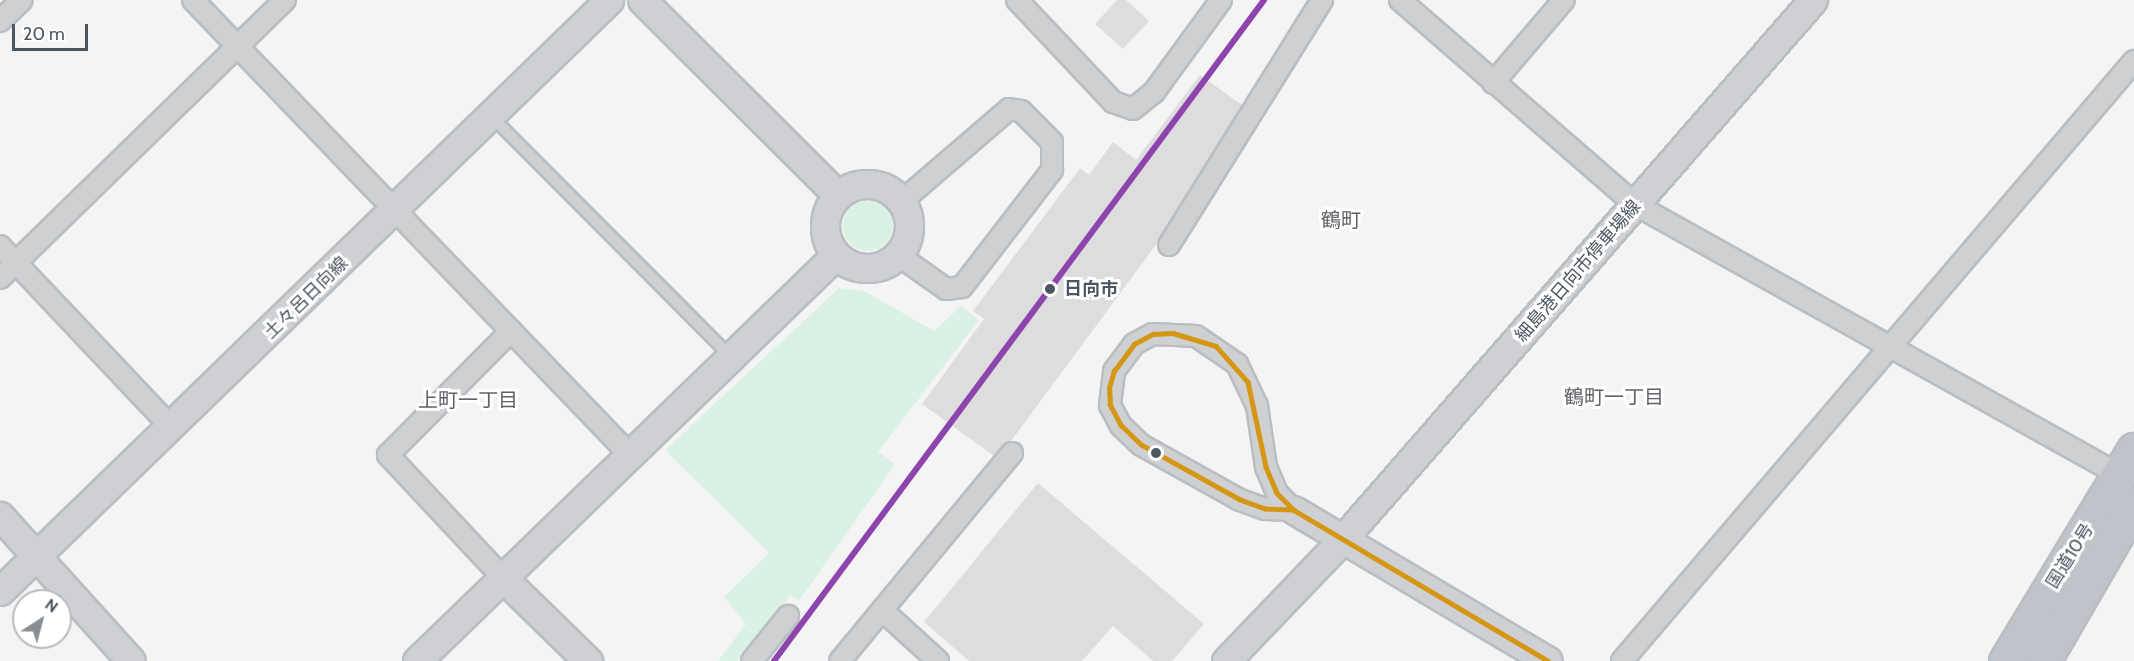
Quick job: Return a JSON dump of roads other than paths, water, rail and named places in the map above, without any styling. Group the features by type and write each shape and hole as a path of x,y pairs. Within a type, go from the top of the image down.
{"highway":[{"name":"国道10号","path":"2006,661 2127,463"},
{"name":"国道10号","path":"2043,661 2134,504"}],"street":[{"path":"0,21 22,0"},
{"path":"193,0 631,456"},
{"path":"0,278 285,0"},
{"name":"土々呂日向線","path":"0,591 493,118 609,0"},
{"path":"642,0 838,195"},
{"path":"1017,0 1113,102 1132,109 1154,92 1221,0"},
{"path":"1169,245 1322,0"},
{"path":"1400,0 1636,205 1887,347 2127,463"},
{"path":"1493,83 1564,0"},
{"name":"細島港日向市停車場線","path":"1226,661 1341,541 1813,0"},
{"path":"1622,661 1887,347 2134,61"},
{"path":"898,255 946,289 962,287 1052,170 1052,142 1021,111 1009,109 901,202"},
{"path":"872,184 901,202 909,229 898,255 860,268 836,255 825,218 838,195 872,184"},
{"path":"0,246 171,428"},
{"path":"417,661 506,581 836,255"},
{"path":"511,331 388,455 506,581 588,661"},
{"path":"1294,510 1265,509 1240,500 1141,445 1120,426 1110,405 1109,388 1114,371 1134,344 1153,334 1196,336 1237,364 1257,406 1266,467 1277,493 1294,510 1341,541 1548,661"},
{"path":"840,661 1012,453"},
{"path":"0,516 131,661"},
{"path":"882,610 938,661"},
{"path":"752,661 788,616"}],"lane":[{"path":"493,118 731,357"}],"place":[{"name":"日向市","path":"1050,289"}],"district":[{"name":"鶴町","path":"1341,220"},
{"name":"鶴町一丁目","path":"1614,397"},
{"name":"上町一丁目","path":"468,400"}]}
